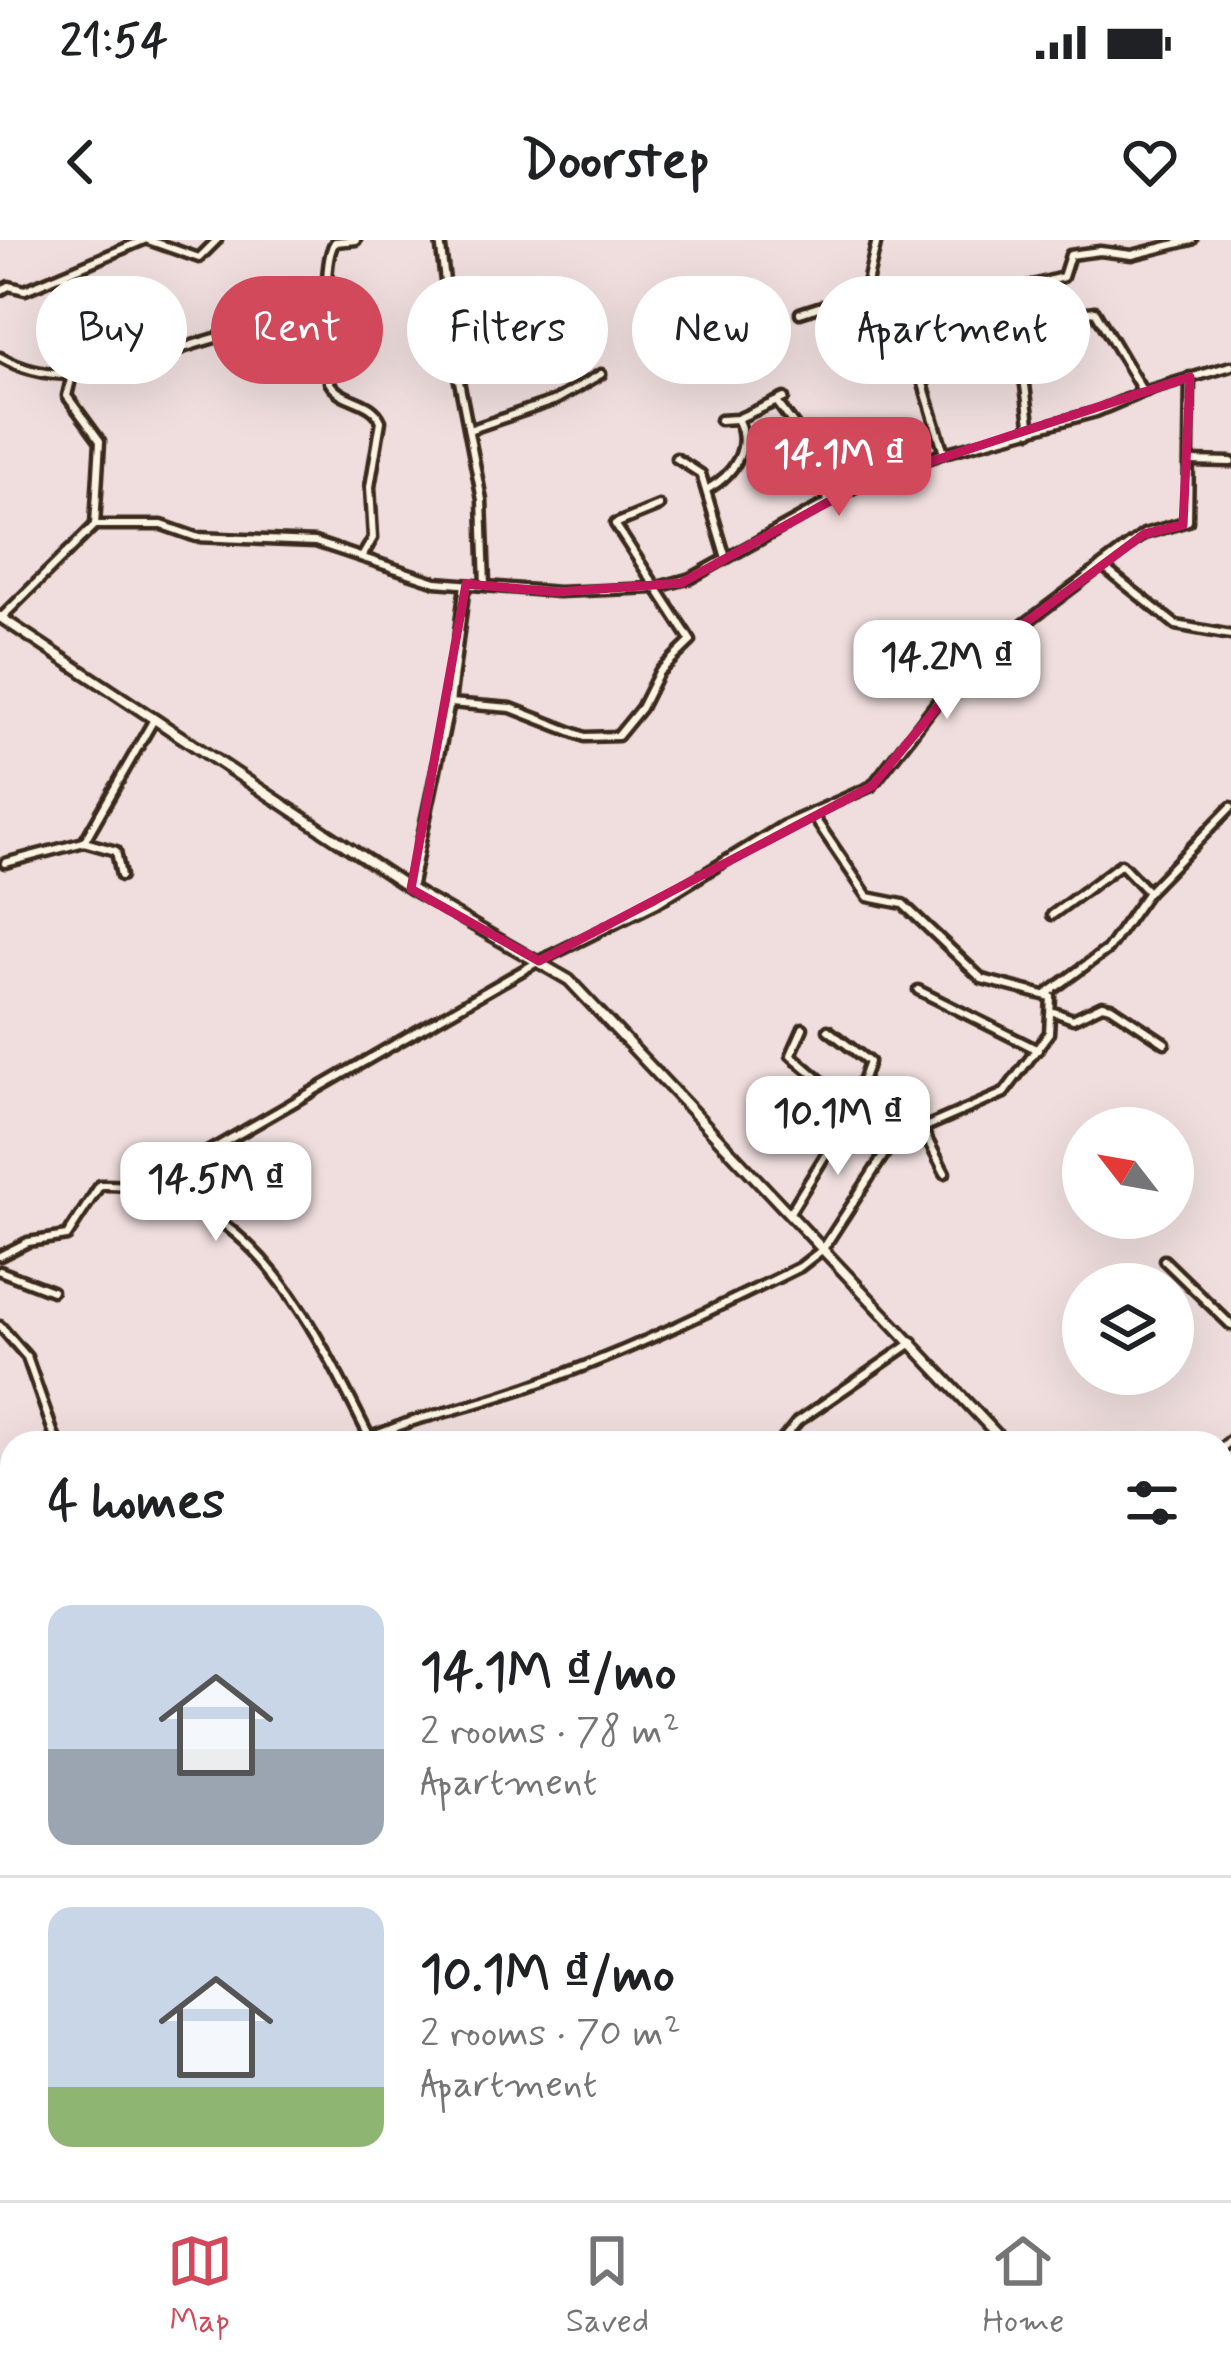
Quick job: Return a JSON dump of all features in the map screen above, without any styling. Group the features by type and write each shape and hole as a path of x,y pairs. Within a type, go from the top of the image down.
{"street":[{"path":"0,291 9,286 26,290 146,240 199,258 217,240"},
{"path":"328,276 327,256 334,242 356,240"},
{"path":"440,240 482,500 485,585"},
{"path":"800,313 865,292 877,240"},
{"path":"1063,276 1070,255 1100,250 1132,255 1192,240"},
{"path":"1090,312 1095,311 1143,392"},
{"path":"0,357 36,375"},
{"path":"95,525 162,525 196,538 315,542 436,582 557,592 654,589 681,583 829,501 944,452 1031,431 1231,366"},
{"path":"154,1193 190,1162 539,961 657,903 812,813 876,784 960,672 1150,531 1188,521 1190,377"},
{"path":"67,384 68,396 100,441 95,525 0,617 411,889 578,988 994,1431"},
{"path":"332,384 333,390 370,406 381,421 370,487 373,538 362,556"},
{"path":"469,430 556,400 584,384"},
{"path":"923,384 944,452"},
{"path":"1025,384 1031,431"},
{"path":"719,420 737,419 781,400 812,449 829,501"},
{"path":"708,489 725,478 741,454 743,430 737,419"},
{"path":"676,458 698,470 708,489 726,558"},
{"path":"1190,461 1231,462"},
{"path":"450,703 512,708 585,737 618,736 641,708 659,672 691,640 614,524 659,506"},
{"path":"1102,566 1177,626 1231,634"},
{"path":"411,889 450,703 466,584"},
{"path":"85,842 153,721"},
{"path":"812,813 868,897 893,898 903,904 982,980 1048,993 1108,950 1148,892 1231,807"},
{"path":"5,863 85,842 116,851 121,876"},
{"path":"1052,916 1121,864 1148,892"},
{"path":"918,989 1038,1050"},
{"path":"384,1431 424,1417 455,1413 626,1353 800,1267 823,1249 893,1141 994,1101 1038,1050 1054,1012 1048,993"},
{"path":"1054,1012 1072,1018 1102,1005 1111,1007 1166,1042"},
{"path":"803,1028 791,1055 850,1110 893,1141"},
{"path":"789,1214 850,1110 869,1062 828,1030"},
{"path":"922,1129 945,1173"},
{"path":"0,1245 3,1254 28,1242 67,1236 100,1185 154,1193 205,1212 254,1246 325,1348 367,1431"},
{"path":"1164,1260 1231,1325"},
{"path":"0,1271 52,1291"},
{"path":"0,1327 27,1358 53,1431"},
{"path":"790,1431 913,1342"}],"highlighted area":[{"path":"1190,377 1183,525 1144,534 978,658 872,786 539,961 411,889 466,584 558,592 681,583 859,485"}]}
